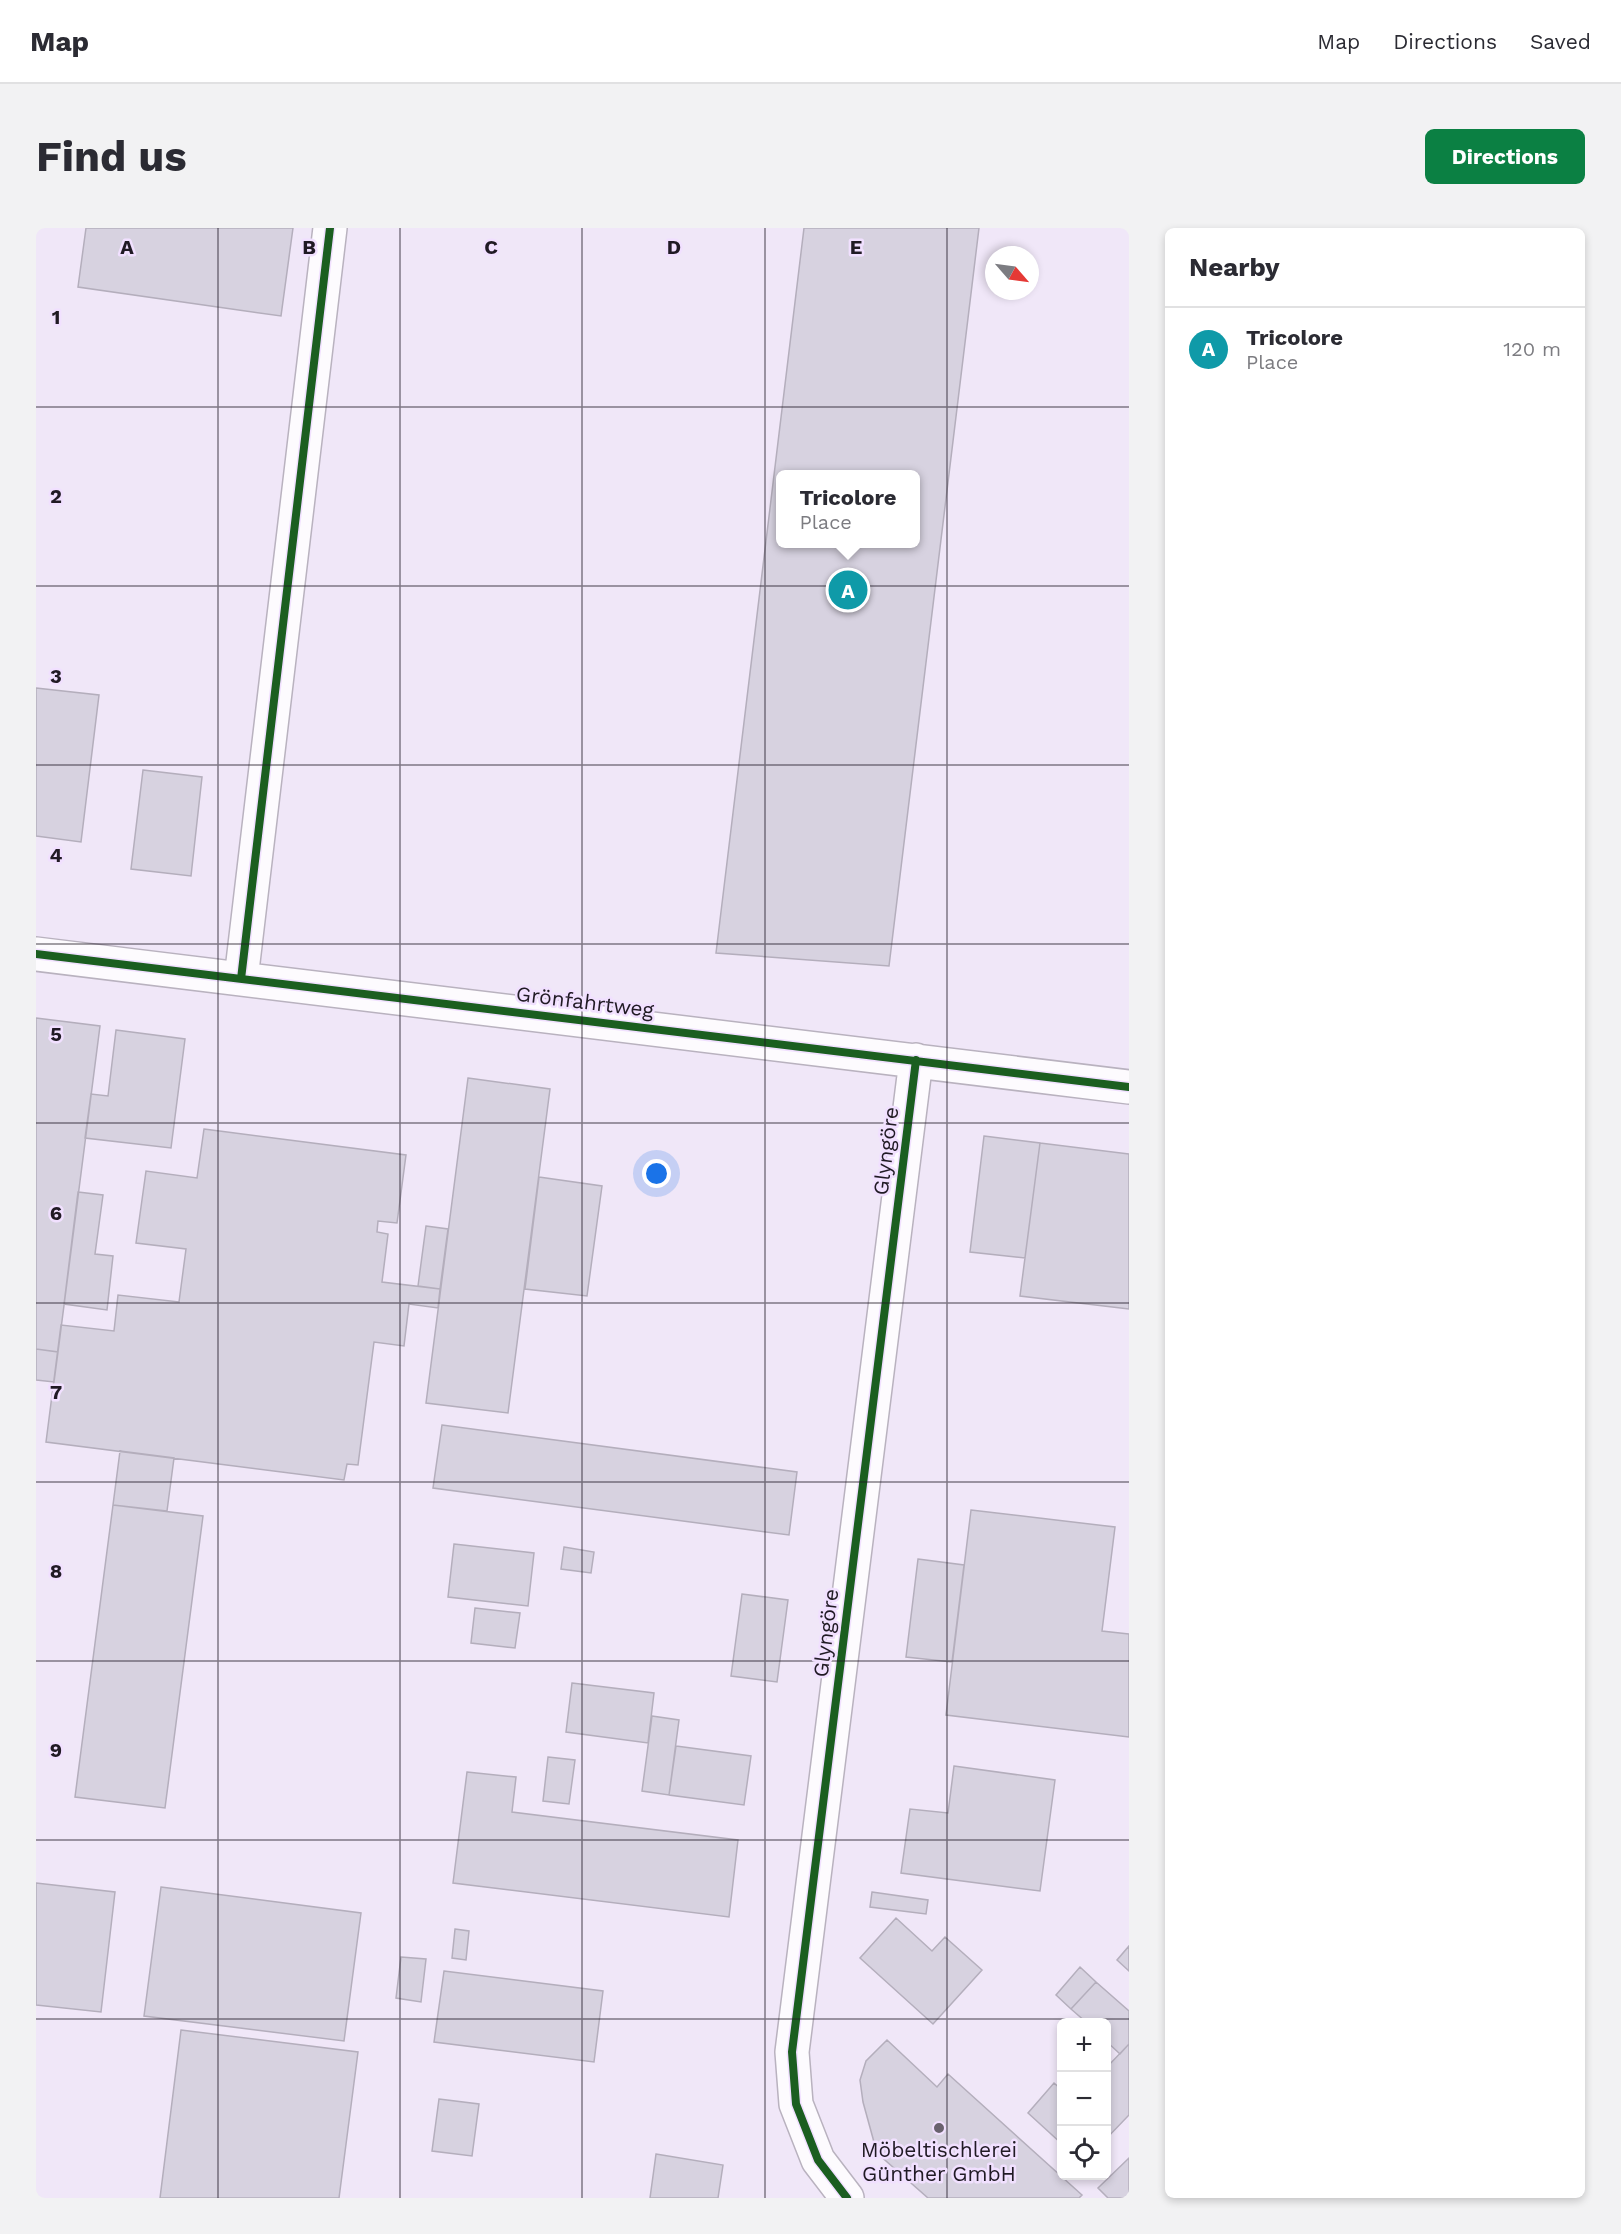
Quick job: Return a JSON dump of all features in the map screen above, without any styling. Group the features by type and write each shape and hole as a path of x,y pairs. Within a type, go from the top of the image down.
{"street":[{"path":"241,979 330,228"},
{"name":"Grönfahrtweg","path":"36,954 1129,1087"},
{"name":"Glyngöre","path":"847,2198 818,2160 796,2104 792,2052 916,1060"}],"building":[{"path":"86,228 293,228 281,316 78,287"},
{"path":"804,228 979,228 889,966 716,953"},
{"path":"36,688 99,695 81,842 36,836"},
{"path":"143,770 202,777 191,876 131,869"},
{"path":"36,1018 100,1026 58,1352 36,1349"},
{"path":"116,1030 185,1039 171,1148 85,1138 91,1094 108,1096"},
{"path":"468,1078 550,1089 508,1413 426,1403"},
{"path":"204,1129 406,1155 397,1223 378,1221 377,1232 388,1234 382,1282 440,1289 438,1308 409,1304 404,1346 374,1342 358,1465 347,1464 344,1480 46,1442 61,1325 114,1331 118,1295 179,1302 186,1249 136,1243 146,1171 197,1178"},
{"path":"984,1136 1040,1143 1025,1258 970,1252"},
{"path":"1040,1143 1129,1154 1129,1309 1020,1296"},
{"path":"539,1177 602,1186 587,1296 525,1289"},
{"path":"78,1192 103,1195 95,1254 113,1256 107,1310 64,1304"},
{"path":"426,1226 448,1229 440,1289 418,1286"},
{"path":"36,1349 58,1352 54,1382 36,1380"},
{"path":"442,1425 797,1472 789,1535 433,1488"},
{"path":"120,1451 174,1458 167,1511 113,1505"},
{"path":"113,1505 203,1516 165,1808 75,1797"},
{"path":"971,1510 1115,1527 1102,1631 1129,1634 1129,1737 946,1715"},
{"path":"454,1544 534,1553 528,1606 448,1597"},
{"path":"564,1547 594,1552 591,1573 561,1569"},
{"path":"918,1559 964,1565 952,1662 906,1657"},
{"path":"742,1594 788,1600 777,1682 731,1676"},
{"path":"475,1608 520,1613 515,1648 471,1643"},
{"path":"572,1683 654,1693 648,1743 566,1732"},
{"path":"652,1716 679,1720 669,1795 642,1791"},
{"path":"676,1746 751,1756 744,1805 669,1795"},
{"path":"548,1757 575,1760 569,1804 543,1801"},
{"path":"954,1766 1055,1780 1040,1891 901,1873 910,1809 948,1813"},
{"path":"467,1772 516,1777 512,1812 738,1840 729,1917 453,1883"},
{"path":"36,1883 115,1892 101,2012 36,2005"},
{"path":"161,1887 361,1913 344,2041 144,2016"},
{"path":"872,1892 928,1900 926,1914 870,1907"},
{"path":"896,1918 932,1951 945,1937 982,1970 933,2024 860,1958"},
{"path":"455,1929 469,1931 466,1960 452,1958"},
{"path":"1129,1946 1129,1971 1117,1960"},
{"path":"401,1957 426,1959 421,2002 396,1998"},
{"path":"1080,1967 1096,1982 1071,2009 1056,1995"},
{"path":"444,1971 603,1991 594,2062 434,2042"},
{"path":"1096,1982 1129,2011 1129,2044 1120,2054 1111,2046 1111,2018 1081,2018 1071,2009"},
{"path":"181,2030 358,2052 339,2198 160,2198"},
{"name":"Möbeltischlerei Günther GmbH","path":"887,2040 937,2087 948,2074 1057,2172 1057,2180 1065,2180 1082,2195 1079,2198 928,2198 877,2153 863,2102 860,2080 866,2061"},
{"path":"1129,2044 1129,2115 1111,2134 1111,2072 1111,2063"},
{"path":"1054,2083 1057,2086 1057,2139 1028,2113"},
{"path":"439,2099 479,2104 472,2156 432,2151"},
{"path":"656,2154 723,2165 718,2198 650,2198"},
{"path":"1129,2158 1129,2198 1108,2198 1098,2188 1106,2180 1111,2180 1111,2175"}],"cycle path":[{"path":"241,979 330,228"},
{"path":"36,954 1129,1087"},
{"path":"847,2198 818,2160 796,2104 792,2052 916,1060"}],"place":[{"name":"Tricolore","path":"848,590"},
{"name":"Möbeltischlerei Günther GmbH","path":"939,2128"}]}
